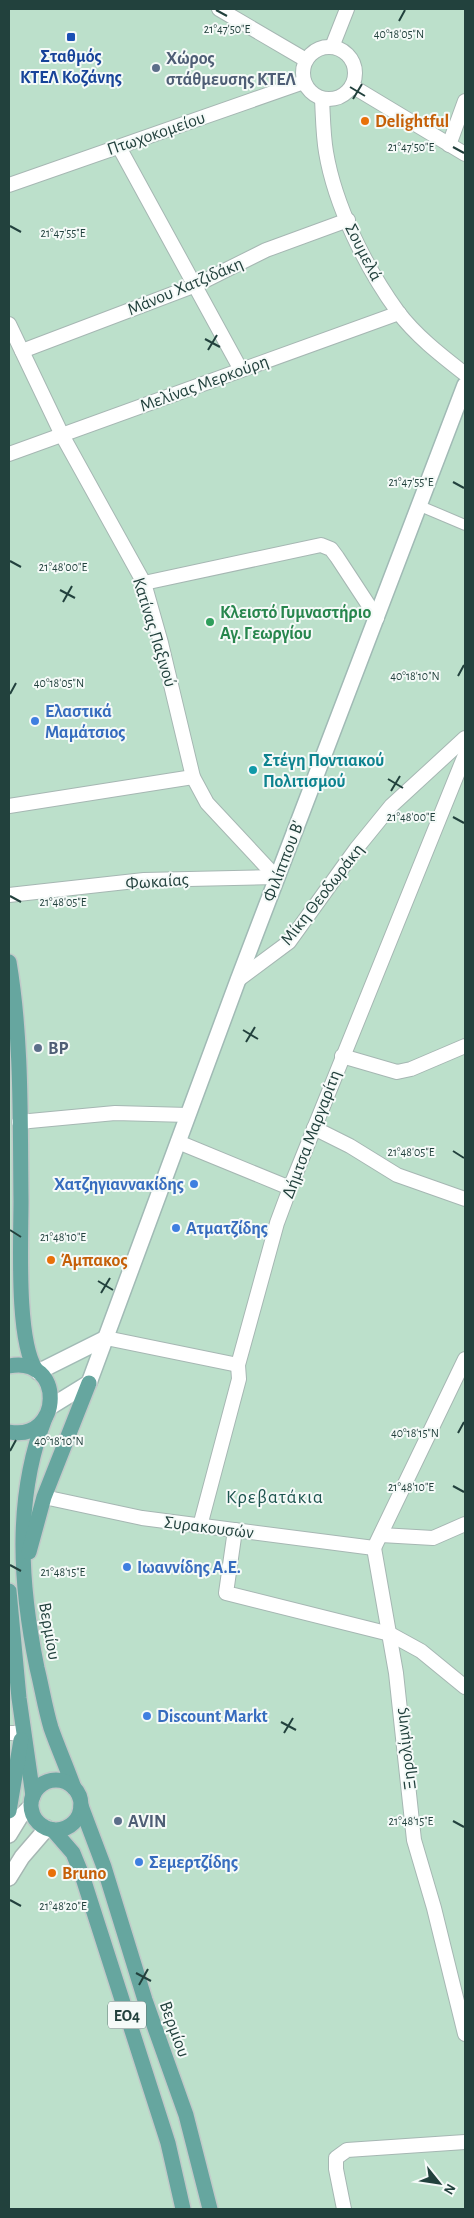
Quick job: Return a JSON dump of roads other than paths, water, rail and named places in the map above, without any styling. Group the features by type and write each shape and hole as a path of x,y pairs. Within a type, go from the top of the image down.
{"main road":[{"name":"Φιλίππου Β'","path":"89,1383 276,877 465,385"},
{"path":"9,962 16,1014 22,1297 27,1350 31,1362 48,1386 51,1396 48,1412"},
{"path":"9,1366 21,1365 37,1371 106,1338"},
{"path":"9,1432 25,1432 36,1426 48,1412 89,1383"},
{"path":"25,1598 25,1571 30,1543 44,1497 89,1383"},
{"name":"Βερμίου","path":"48,1412 36,1441 25,1488 23,1558 25,1598 41,1689 51,1726 74,1788"},
{"name":"Βερμίου","path":"9,1592 16,1733 32,1801"},
{"path":"9,1811 16,1733"},
{"path":"9,1835 40,1786 52,1781 64,1781 74,1788"},
{"name":"ΕΟ4","path":"74,1788 80,1796 81,1806"},
{"name":"ΕΟ4","path":"32,1801 38,1822 50,1829 73,1853 82,1875 168,2143 183,2209"},
{"path":"9,1878 22,1857 50,1829 60,1830 72,1824 80,1813 81,1806"},
{"name":"Βερμίου","path":"81,1806 104,1867 145,2000 186,2115 210,2209"}],"street":[{"path":"219,9 306,60"},
{"path":"332,47 347,9"},
{"path":"332,47 342,50 350,57 354,66 355,76 352,86 339,98 322,98 314,95 304,82 302,71 306,60 313,52 322,48 332,47"},
{"name":"Πτωχοκομείου","path":"9,185 304,82"},
{"path":"352,86 465,154"},
{"name":"Σουμελά","path":"322,98 326,154 348,220 367,262 399,313 425,340 465,374"},
{"path":"449,145 465,101"},
{"path":"119,146 241,370"},
{"name":"Μάνου Χατζιδάκη","path":"22,351 196,285 266,250 348,220"},
{"name":"Μελίνας Μερκούρη","path":"9,454 399,313"},
{"name":"Κατίνας Παξινού","path":"9,324 62,435 144,583 161,644 193,777 207,803 276,877"},
{"path":"420,506 465,525"},
{"path":"144,583 321,545 331,549 337,556 377,618"},
{"name":"Μίκη Θεοδωράκη","path":"238,980 289,942 356,849 391,806 465,738"},
{"name":"Δήμτσα Μαργαρίτη","path":"200,1526 239,1379 238,1365 277,1222 342,1056 465,755"},
{"path":"9,806 193,777"},
{"name":"Φωκαίας","path":"9,896 144,880 276,877"},
{"path":"342,1056 381,1069 397,1072 418,1066 465,1046"},
{"path":"19,1122 115,1113 188,1115"},
{"path":"314,1128 350,1146 397,1174 465,1199"},
{"path":"178,1142 290,1188"},
{"path":"106,1338 238,1365"},
{"path":"374,1548 465,1360"},
{"name":"Συρακουσών","path":"44,1497 142,1518 374,1548"},
{"path":"381,1534 433,1538 465,1524"},
{"path":"235,1530 226,1593 390,1634 420,1651 465,1687"},
{"name":"Ξηρολίμνης","path":"374,1548 390,1634 414,1840 434,1908 465,2034"},
{"path":"344,2209 336,2169 336,2158 346,2150 465,2142"}],"place":[{"name":"Σταθμός ΚΤΕΛ Κοζάνης","path":"71,37"},
{"name":"Χώρος στάθμευσης ΚΤΕΛ","path":"156,68"},
{"name":"Delightful","path":"365,121"},
{"name":"Κλειστό Γυμναστήριο Αγ. Γεωργίου","path":"210,622"},
{"name":"Ελαστικά Μαμάτσιος","path":"35,721"},
{"name":"Στέγη Ποντιακού Πολιτισμού","path":"253,770"},
{"name":"BP","path":"38,1048"},
{"name":"Χατζηγιαννακίδης","path":"194,1184"},
{"name":"Ατματζίδης","path":"176,1228"},
{"name":"Άμπακος","path":"51,1260"},
{"name":"Ιωαννίδης Α.Ε.","path":"127,1567"},
{"name":"Discount Markt","path":"147,1716"},
{"name":"AVIN","path":"118,1821"},
{"name":"Σεμερτζίδης","path":"139,1862"},
{"name":"Bruno","path":"52,1873"}],"district":[{"name":"Κρεβατάκια","path":"275,1496"}]}
